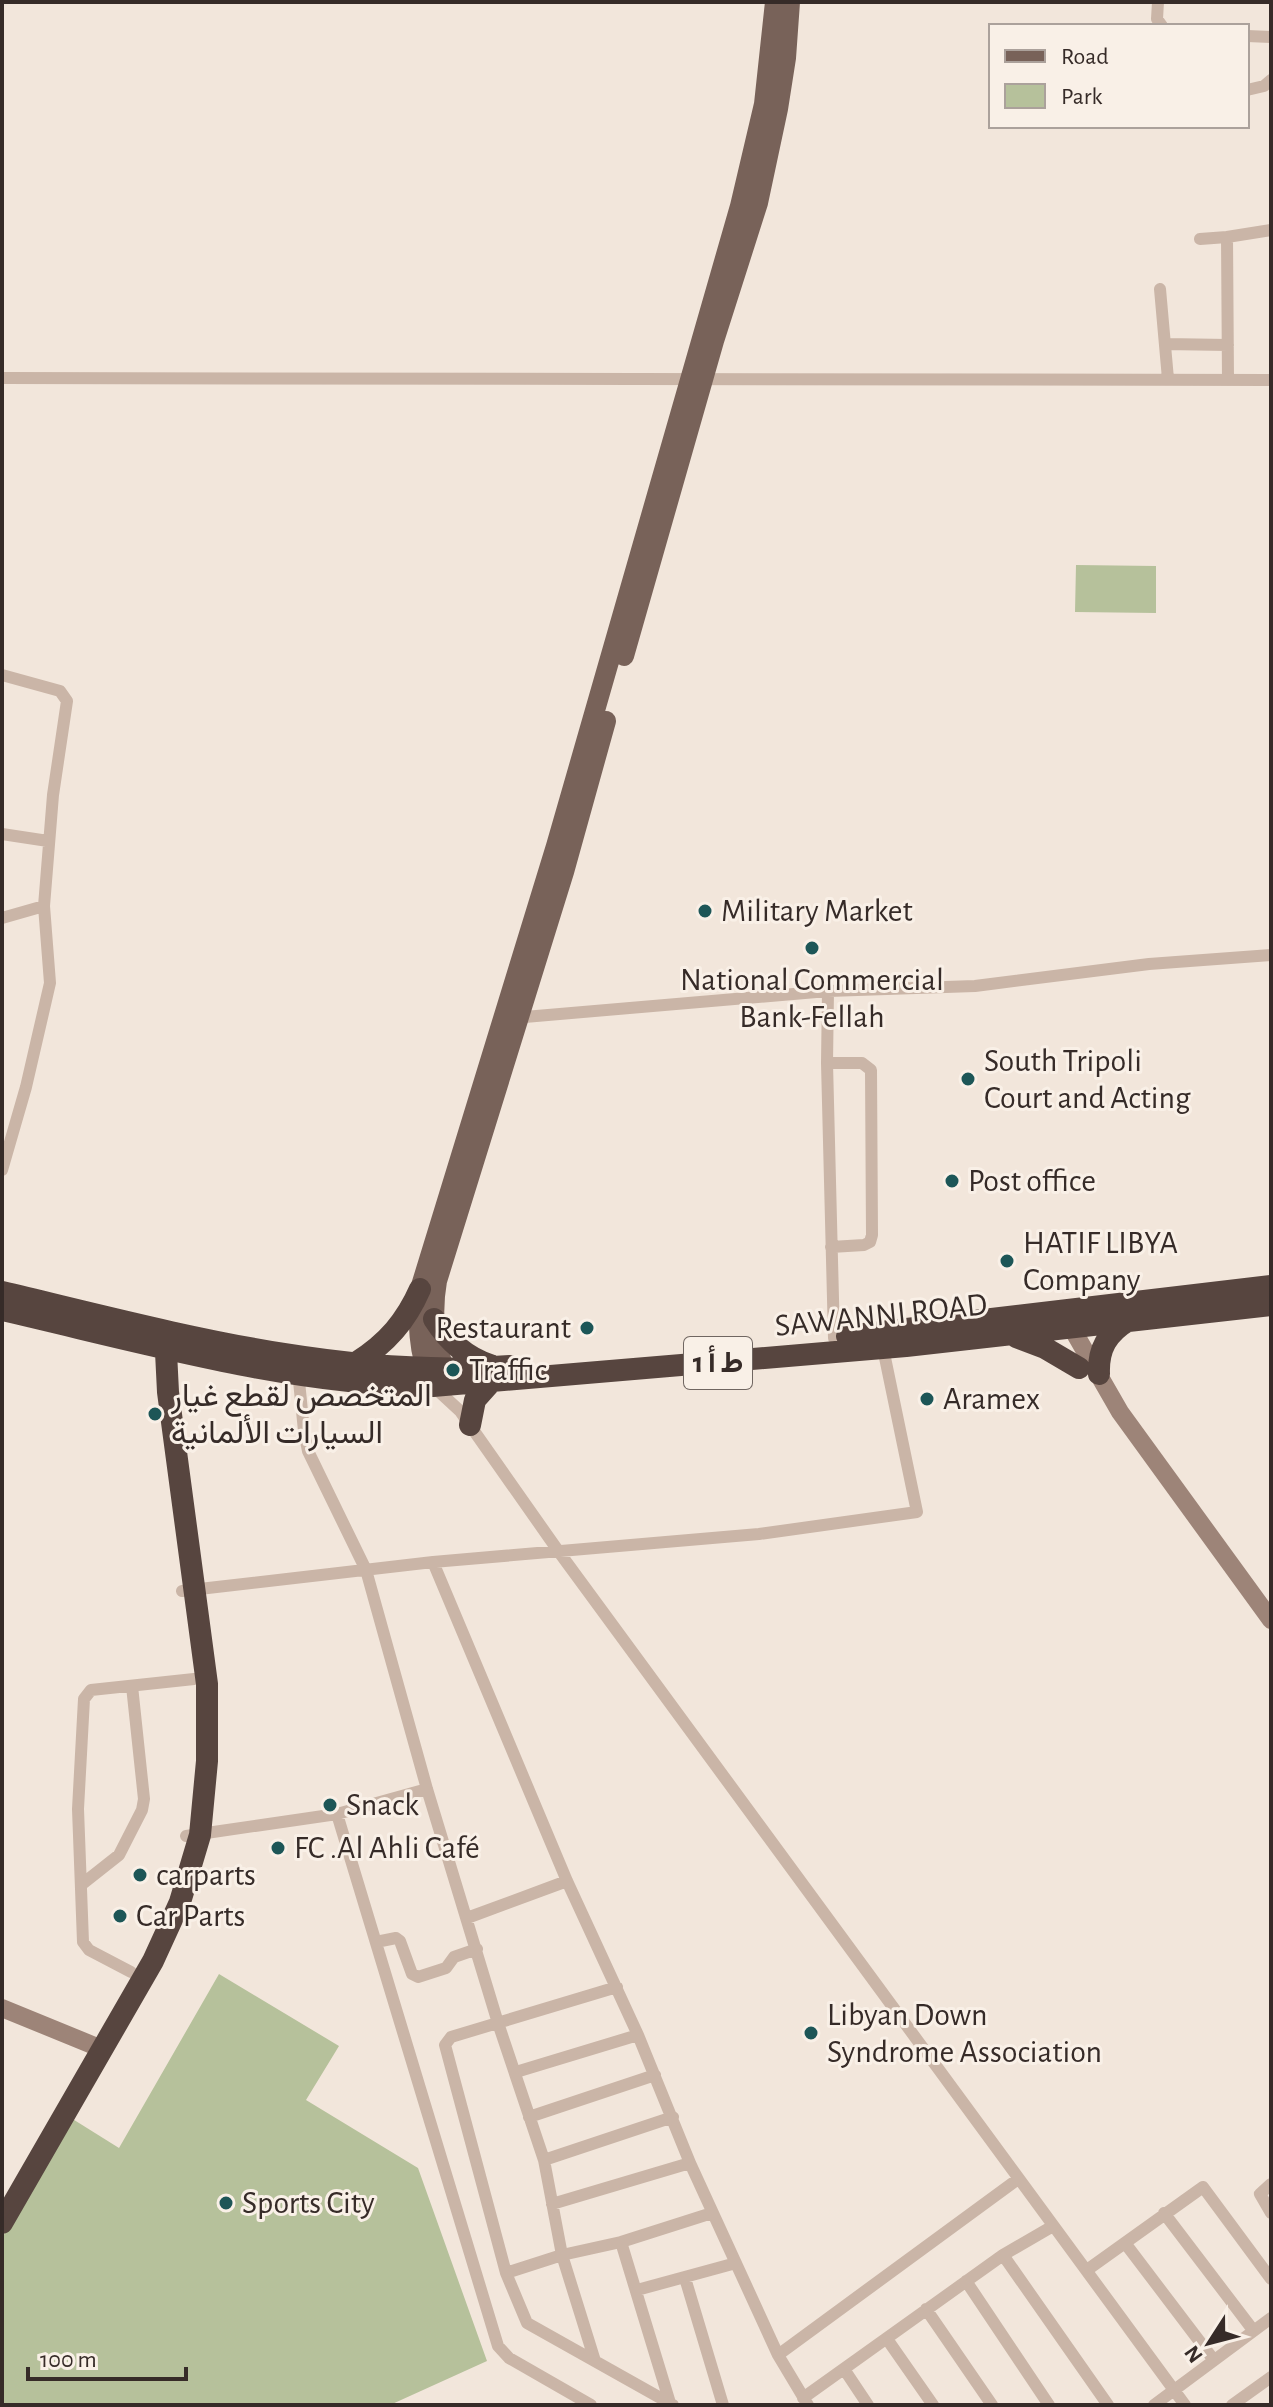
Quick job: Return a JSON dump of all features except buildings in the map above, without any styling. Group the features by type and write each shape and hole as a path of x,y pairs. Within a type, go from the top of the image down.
{"highway":[{"name":"SAWANNI ROAD","path":"157,1337 387,1386 438,1377 883,1348 1007,1334 1060,1321 1271,1286"},
{"path":"357,1362 374,1352 395,1331 420,1289"},
{"path":"2,1292 157,1337"},
{"name":"SAWANNI ROAD","path":"494,1374 834,1338 1060,1321 1129,1320 1271,1305"},
{"path":"2,1310 157,1337"},
{"path":"434,1319 442,1332 465,1354 494,1374 465,1418"},
{"path":"1007,1334 1045,1348 1089,1371 1108,1336 1129,1320"},
{"path":"2,2194 153,1961 170,1926 180,1902 207,1761 208,1714 158,1393 157,1337"},
{"name":"SAWANNI ROAD","path":"298,1366 357,1362 438,1377"},
{"path":"2,2223 156,1926 193,1835 196,1743 189,1590"}],"main road":[{"path":"438,1377 418,1328 420,1289 511,1018 564,872 697,378 756,144 768,73 775,2"},
{"path":"697,378 763,183 786,58 790,2"},
{"path":"438,1377 434,1319 437,1281 511,1018"}],"street":[{"path":"1158,2 1157,19 1161,24"},
{"path":"1249,36 1271,37"},
{"path":"1249,90 1264,86 1271,80"},
{"path":"1200,239 1271,230"},
{"path":"1227,237 1228,379"},
{"path":"1160,289 1168,379"},
{"path":"1165,344 1228,345"},
{"path":"2,378 1271,380"},
{"path":"2,675 60,691 67,701 58,750 44,906 50,983 26,1087 2,1170"},
{"path":"2,834 48,841"},
{"path":"2,918 44,906"},
{"path":"511,1018 828,991 975,986 1149,964 1271,955"},
{"path":"828,991 834,1338"},
{"path":"827,1063 862,1063 871,1070 872,1235 870,1242 864,1245 831,1247"},
{"path":"1060,1321 1089,1371 1271,1620"},
{"path":"189,1590 433,1562 759,1534 917,1512 883,1348"},
{"path":"298,1366 308,1451 366,1570 427,1789 498,2023 544,2160 562,2255 595,2361"},
{"path":"438,1377 559,1552 1185,2405"},
{"path":"433,1562 567,1881 638,2035 712,2213 778,2355 806,2401 926,2309 1003,2255 1053,2226"},
{"path":"131,1972 85,1947 78,1809 84,1699 91,1690 194,1679"},
{"path":"81,1885 113,1862 142,1810 144,1799 132,1686"},
{"path":"193,1835 337,1814 427,1789"},
{"path":"337,1814 498,2346 509,2358 591,2405"},
{"path":"467,1918 567,1881"},
{"path":"376,1942 396,1938 400,1941 412,1974 418,1977 446,1968 454,1957 477,1949"},
{"path":"617,1987 451,2037 445,2045 506,2273 527,2323 672,2404"},
{"path":"2,2008 96,2046"},
{"path":"516,2072 638,2035"},
{"path":"529,2117 655,2075"},
{"path":"544,2160 673,2117"},
{"path":"552,2204 690,2163"},
{"path":"778,2355 1018,2179"},
{"path":"1271,2184 1260,2194 1271,2213"},
{"path":"1087,2270 1204,2187 1271,2279"},
{"path":"506,2273 712,2213"},
{"path":"1164,2213 1253,2330"},
{"path":"621,2242 672,2404"},
{"path":"1125,2243 1213,2359"},
{"path":"1003,2255 1108,2405"},
{"path":"637,2290 736,2263"},
{"path":"685,2278 723,2405"},
{"path":"966,2281 1049,2405"},
{"path":"926,2309 992,2405"},
{"path":"1154,2405 1271,2318"},
{"path":"887,2339 933,2405"},
{"path":"844,2369 868,2405"},
{"path":"1232,2405 1271,2377"}],"green space":[{"path":"1076,565 1156,566 1156,613 1075,612"},
{"name":"Sports City","path":"219,1974 339,2046 306,2100 418,2168 487,2361 390,2405 2,2405 2,2238 71,2118 119,2148"}],"place":[{"name":"Military Market","path":"705,911"},
{"name":"National Commercial Bank-Fellah","path":"812,948"},
{"name":"South Tripoli Court and Acting","path":"968,1079"},
{"name":"Post office","path":"952,1181"},
{"name":"HATIF LIBYA Company","path":"1007,1261"},
{"name":"Restaurant","path":"587,1328"},
{"name":"Traffic","path":"453,1370"},
{"name":"Aramex","path":"927,1399"},
{"name":"المتخصص لقطع غيار السيارات الألمانية","path":"155,1414"},
{"name":"Snack","path":"330,1805"},
{"name":"FC .Al Ahli Café","path":"278,1848"},
{"name":"carparts","path":"140,1875"},
{"name":"Car Parts","path":"120,1916"},
{"name":"Libyan Down Syndrome Association","path":"811,2033"},
{"name":"Sports City","path":"226,2203"}]}
